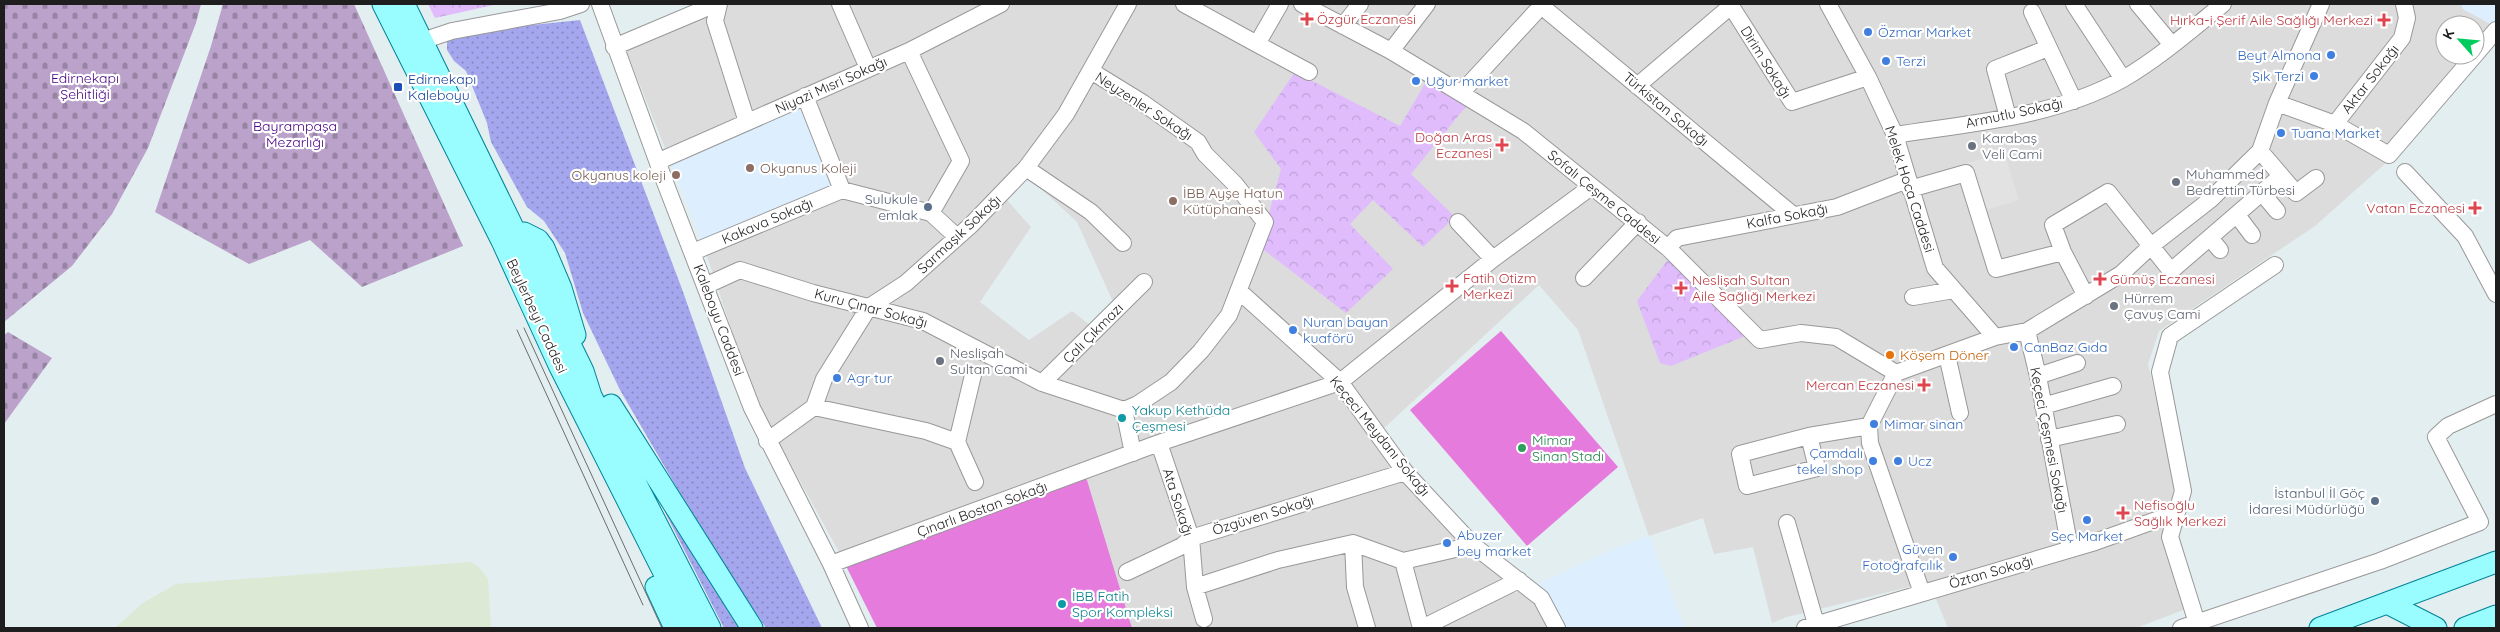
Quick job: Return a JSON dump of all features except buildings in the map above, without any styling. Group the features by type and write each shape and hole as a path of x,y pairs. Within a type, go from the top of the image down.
{"main road":[{"name":"Beylerbeyi Caddesi","path":"388,6 422,41 559,365 692,628"},
{"name":"Beylerbeyi Caddesi","path":"388,6 509,243"},
{"name":"Beylerbeyi Caddesi","path":"509,243 524,233 530,235 544,248 573,324 576,340 573,352 583,371 591,396 710,628"},
{"path":"583,371 610,403 752,628"},
{"path":"611,468 618,499 674,628"},
{"path":"2320,628 2496,562"},
{"path":"2387,603 2436,628"},
{"path":"2465,628 2496,616"}],"street":[{"path":"422,41 452,31 560,11 581,4"},
{"name":"Kaleboyu Caddesi","path":"600,4 614,47 752,408 767,441 831,564 860,628"},
{"path":"614,47 717,4 715,21 747,122"},
{"path":"840,4 868,68"},
{"name":"Sarmaşık Sokağı","path":"814,406 824,379 869,307 906,283 957,238 1026,168 1066,114 1128,4"},
{"path":"1184,4 1309,72"},
{"path":"1256,44 1280,4"},
{"name":"Sofalı Çeşme Caddesi","path":"1302,4 1391,51 1523,131 1668,248 1760,340 1801,333 1836,337 1896,373"},
{"path":"1343,26 1360,4"},
{"path":"1391,51 1427,4"},
{"path":"1462,93 1541,4"},
{"name":"Türkistan Sokağı","path":"1541,4 1793,215"},
{"name":"Melek Hoca Caddesi","path":"1828,4 1868,77 1895,135 1936,268 1995,337"},
{"path":"2074,4 2123,79"},
{"path":"2138,4 2172,45"},
{"name":"Armutlu Sokağı","path":"1895,135 2008,117 2074,101 2123,79 2172,45 2224,4"},
{"path":"1922,593 1870,443 1869,426 1896,373 1995,337 2027,331 2121,274 2151,246 2210,200 2260,152 2277,103 2321,4"},
{"name":"Aktar Sokağı","path":"2335,124 2402,38 2406,18 2404,4"},
{"name":"Niyazi Mısri Sokağı","path":"659,161 909,51 995,5"},
{"name":"Dirim Sokağı","path":"1637,86 1731,6 1792,102 1868,77"},
{"path":"2032,12 2074,101"},
{"path":"2485,43 2496,30"},
{"path":"2008,117 1996,69 2048,48"},
{"path":"909,51 961,161 931,213"},
{"path":"2277,103 2335,124 2389,155 2466,65"},
{"name":"Neyzenler Sokağı","path":"1091,71 1143,103 1198,142 1204,154 1235,184 1265,222 1239,290"},
{"path":"805,96 842,190 931,213 957,238"},
{"path":"2260,152 2296,193 2316,178"},
{"path":"1026,168 1091,212 1122,243"},
{"path":"2405,172 2466,236 2496,294"},
{"name":"Kalfa Sokağı","path":"1668,248 1677,238 1837,206 1909,184 1966,173 1996,269 2063,252"},
{"path":"2086,296 2063,252 2053,225 2108,192 2171,271 2215,244 2243,210 2281,176"},
{"path":"2277,211 2262,193 2281,176"},
{"path":"1340,382 1493,259 1591,187"},
{"name":"Kakava Sokağı","path":"693,252 842,190"},
{"path":"2243,210 2252,234"},
{"path":"1458,222 1493,259"},
{"path":"1584,278 1638,222"},
{"path":"2275,265 2170,336 2160,372 2183,491 2170,537 2189,626 2380,560 2480,522 2436,437 2448,426 2496,404"},
{"name":"Kuru Çınar Sokağı","path":"706,285 740,270 923,321 1042,383 1124,410"},
{"name":"Çalı Çıkmazı","path":"1042,383 1144,282"},
{"path":"1133,453 1124,410 1138,404 1170,382 1202,351 1229,315 1239,290"},
{"name":"Keçeci Meydanı Sokağı","path":"1239,290 1340,382 1405,472 1473,545 1541,598 1557,628"},
{"path":"1913,297 1954,290"},
{"name":"Keçeci Çeşmesi Sokağı","path":"2027,331 2038,376 2070,549"},
{"path":"1947,355 1960,413"},
{"path":"2038,376 2077,363"},
{"path":"973,375 956,442 975,482"},
{"name":"Çınarlı Bostan Sokağı","path":"831,564 1159,443 1340,382"},
{"path":"2043,406 2114,386"},
{"path":"767,441 814,406 926,431 956,442"},
{"path":"2049,439 2117,424"},
{"path":"1809,436 1817,468 1747,486 1740,454 1809,436 1869,426"},
{"name":"Ata Sokağı","path":"1159,443 1191,538 1195,587 1204,620"},
{"name":"Özgüven Sokağı","path":"1127,572 1182,546 1191,538 1405,472"},
{"name":"Öztan Sokağı","path":"1810,626 2070,549 2176,513"},
{"path":"1787,524 1810,626"},
{"path":"1195,587 1278,560 1354,543 1403,561 1473,545"},
{"path":"1354,543 1355,587 1367,628"},
{"path":"1403,561 1422,628 1520,580"}],"shaded area":[{"path":"699,4 2461,4 2463,9 2474,15 2435,15 2435,65 2471,65 2387,162 2315,226 2159,331 2148,364 2174,480 2172,509 2199,604 2136,628 1948,628 1929,582 1787,617 1772,623 1753,547 1714,554 1703,518 1649,536 1578,330 1539,285 1383,429 1515,593 1536,585 1562,628 1132,628 1083,467 839,552 754,397 705,250 834,188 802,95 665,148 620,35","holes":["1020,169 1077,222 1114,304 1091,326 1072,311 1029,340 980,302 1031,227 1006,199"]},
{"path":"2461,4 2496,4 2496,27 2485,21 2485,15 2474,15 2463,9"},
{"path":"580,20 682,289 745,468 822,628 766,628 702,531 620,390 583,313 565,253 544,221 527,207 491,142 487,123 466,71 454,61 447,50 447,41 456,33"},
{"path":"2485,21 2496,27 2496,36 2485,49"},
{"name":"Okyanus Koleji","path":"802,95 834,188 705,250 665,148"},
{"path":"2004,152 2019,200 1976,213 1961,165"},
{"name":"Mimar Sinan Stadı","path":"1501,331 1618,467 1527,546 1410,410"},
{"path":"1083,467 1132,628 877,628 839,552"},
{"path":"667,511 740,628 724,628 665,512"},
{"path":"1649,536 1685,628 1562,628 1536,585 1618,547"},
{"path":"470,562 478,566 488,579 491,628 115,628 143,603 176,584"}],"green space":[{"name":"Edirnekapı Şehitliği","path":"4,4 201,4 196,23 148,148 112,214 72,266 4,322"},
{"name":"Bayrampaşa Mezarlığı","path":"223,4 354,4 463,246 362,287 310,240 249,264 155,212 211,46"},
{"path":"428,4 498,4 435,18"},
{"path":"1295,72 1400,126 1426,82 1468,104 1411,174 1455,217 1423,247 1373,200 1350,224 1393,269 1346,313 1260,247 1281,169 1254,132"},
{"path":"1669,258 1745,336 1671,366 1660,363 1637,301"},
{"path":"8,332 52,358 4,424 4,335"}],"tram line":[{"path":"524,328 662,628"},
{"path":"517,330 643,605"}],"place":[{"name":"Özgür Eczanesi","path":"1307,19"},
{"name":"Hırka-i Şerif Aile Sağlığı Merkezi","path":"2384,20"},
{"name":"Özmar Market","path":"1868,32"},
{"name":"Beyt Almona","path":"2331,55"},
{"name":"Terzi","path":"1886,61"},
{"name":"Şık Terzi","path":"2314,76"},
{"name":"Uğur market","path":"1416,81"},
{"name":"Edirnekapı Kaleboyu","path":"398,87"},
{"name":"Tuana Market","path":"2281,133"},
{"name":"Doğan Aras Eczanesi","path":"1502,145"},
{"name":"Karabaş Veli Cami","path":"1972,146"},
{"name":"Okyanus Koleji","path":"750,168"},
{"name":"Okyanus koleji","path":"676,175"},
{"name":"Muhammed Bedrettin Türbesi","path":"2176,182"},
{"name":"İBB Ayşe Hatun Kütüphanesi","path":"1173,201"},
{"name":"Sulukule emlak","path":"928,207"},
{"name":"Vatan Eczanesi","path":"2475,208"},
{"name":"Gümüş Eczanesi","path":"2100,279"},
{"name":"Fatih Otizm Merkezi","path":"1452,286"},
{"name":"Neslişah Sultan Aile Sağlığı Merkezi","path":"1681,288"},
{"name":"Hürrem Çavuş Cami","path":"2114,306"},
{"name":"Nuran bayan kuaförü","path":"1293,330"},
{"name":"CanBaz Gıda","path":"2014,347"},
{"name":"Köşem Döner","path":"1890,355"},
{"name":"Neslişah Sultan Cami","path":"940,361"},
{"name":"Agr tur","path":"837,378"},
{"name":"Mercan Eczanesi","path":"1924,385"},
{"name":"Yakup Kethüda Çeşmesi","path":"1122,418"},
{"name":"Mimar sinan","path":"1874,424"},
{"name":"Mimar Sinan Stadı","path":"1522,448"},
{"name":"Çamdalı tekel shop","path":"1873,461"},
{"name":"Ucz","path":"1898,461"},
{"name":"İstanbul İl Göç İdaresi Müdürlüğü","path":"2375,501"},
{"name":"Nefisoğlu Sağlık Merkezi","path":"2123,513"},
{"name":"Seç Market","path":"2087,520"},
{"name":"Abuzer bey market","path":"1447,543"},
{"name":"Güven Fotoğrafçılık","path":"1953,557"},
{"name":"İBB Fatih Spor Kompleksi","path":"1062,604"}]}
